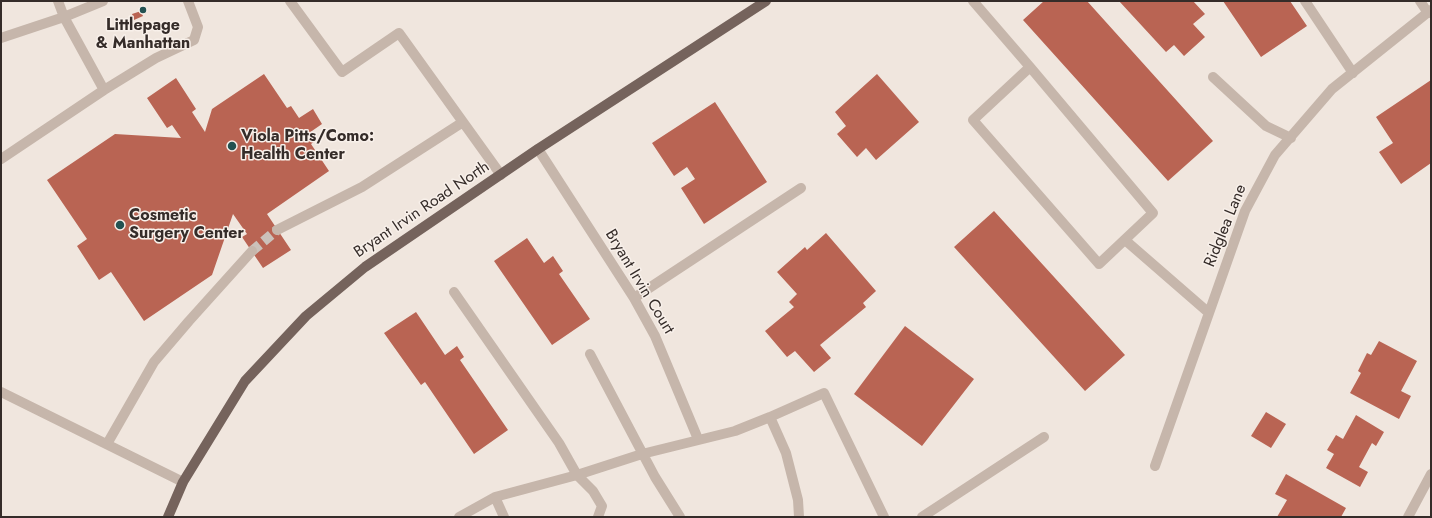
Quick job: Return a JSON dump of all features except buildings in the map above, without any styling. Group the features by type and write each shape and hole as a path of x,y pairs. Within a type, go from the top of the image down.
{"main road":[{"name":"Bryant Irvin Road North","path":"168,517 183,482 245,382 306,316 365,267 538,149 766,1"}],"street":[{"path":"58,1 64,16 104,90"},
{"path":"1,38 103,1"},
{"path":"1,159 104,90 156,58 194,40 198,27 188,1"},
{"path":"290,1 342,72 399,33 501,175"},
{"path":"973,1 1030,67 1153,213 1100,264 973,120 1030,67"},
{"path":"1304,1 1353,73"},
{"path":"1420,1 1429,12"},
{"name":"Ridglea Lane","path":"1155,466 1245,211 1275,155 1332,90 1429,12"},
{"path":"1213,77 1266,126 1291,138"},
{"path":"277,230 362,187 463,122"},
{"name":"Bryant Irvin Court","path":"538,149 634,298 655,336 698,439"},
{"path":"634,298 801,188"},
{"path":"1125,240 1209,313"},
{"path":"107,444 154,362 252,251"},
{"path":"454,292 559,443 577,475 593,491 602,506 598,517"},
{"path":"590,354 642,454 680,517"},
{"path":"1,392 183,482"},
{"path":"459,517 495,497 577,475 642,454 735,430 770,417 824,393 884,517"},
{"path":"770,417 786,453 798,500 799,517"},
{"path":"922,517 1044,437"},
{"path":"1408,517 1431,474"},
{"path":"495,497 504,517"}],"tunnel":[{"path":"252,251 277,230"}],"place":[{"name":"Littlepage & Manhattan","path":"143,10"},
{"name":"Viola Pitts/Como: Health Center","path":"232,146"},
{"name":"Cosmetic Surgery Center","path":"120,225"}]}
